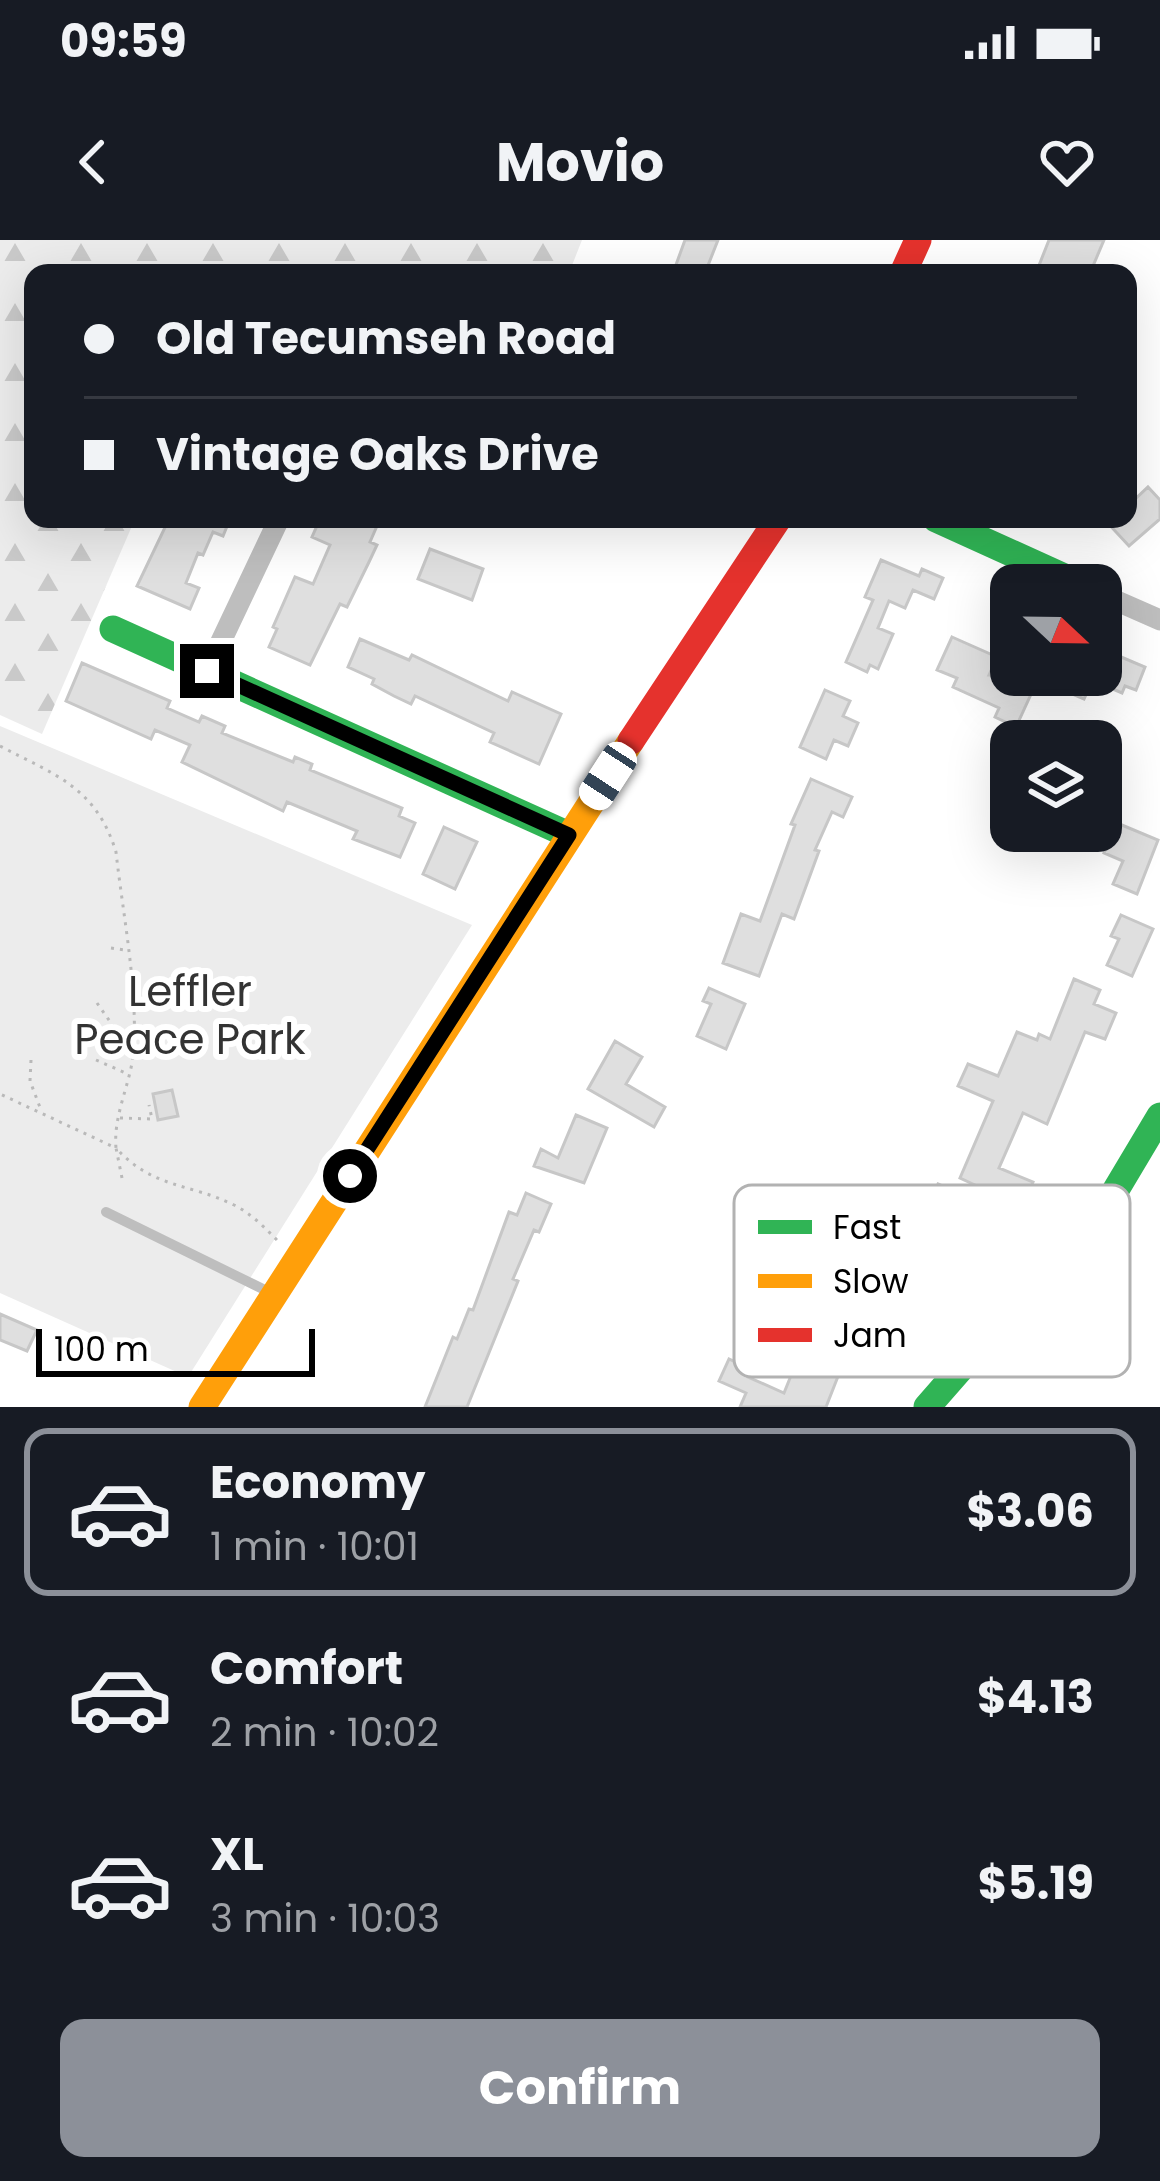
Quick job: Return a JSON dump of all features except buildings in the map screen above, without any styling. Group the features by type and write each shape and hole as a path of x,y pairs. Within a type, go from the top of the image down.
{"main road":[{"path":"202,1407 772,528"},
{"path":"956,528 1036,564"},
{"path":"113,628 569,835"},
{"path":"1119,1185 1160,1116"},
{"path":"927,1407 953,1377"}],"street":[{"path":"207,671 274,528"},
{"path":"1122,603 1160,620"}],"lane":[{"path":"106,1212 274,1294"}],"path":[{"path":"0,746 86,794 116,852 133,1054 118,1118 116,1148 122,1178"},
{"path":"111,948 127,950"},
{"path":"97,1003 133,1054"},
{"path":"31,1060 30,1081 42,1111"},
{"path":"96,1060 130,1074"},
{"path":"0,1094 116,1148 145,1174 243,1210 297,1260"},
{"path":"118,1118 152,1119 149,1106"}],"green space":[{"path":"0,240 582,240 573,264 24,264 24,528 131,528 42,734 0,715"},
{"name":"Leffler Peace Park","path":"0,726 472,925 188,1377 0,1293"}],"traffic: fast":[{"path":"956,528 1036,564"},
{"path":"113,629 569,835"},
{"path":"1119,1185 1160,1116"},
{"path":"927,1407 953,1377"}],"traffic: slow":[{"path":"202,1407 631,741"}],"traffic: jam":[{"path":"907,264 918,240"},
{"path":"631,741 772,528"}],"route":[{"path":"207,671 569,835 350,1176"}]}
